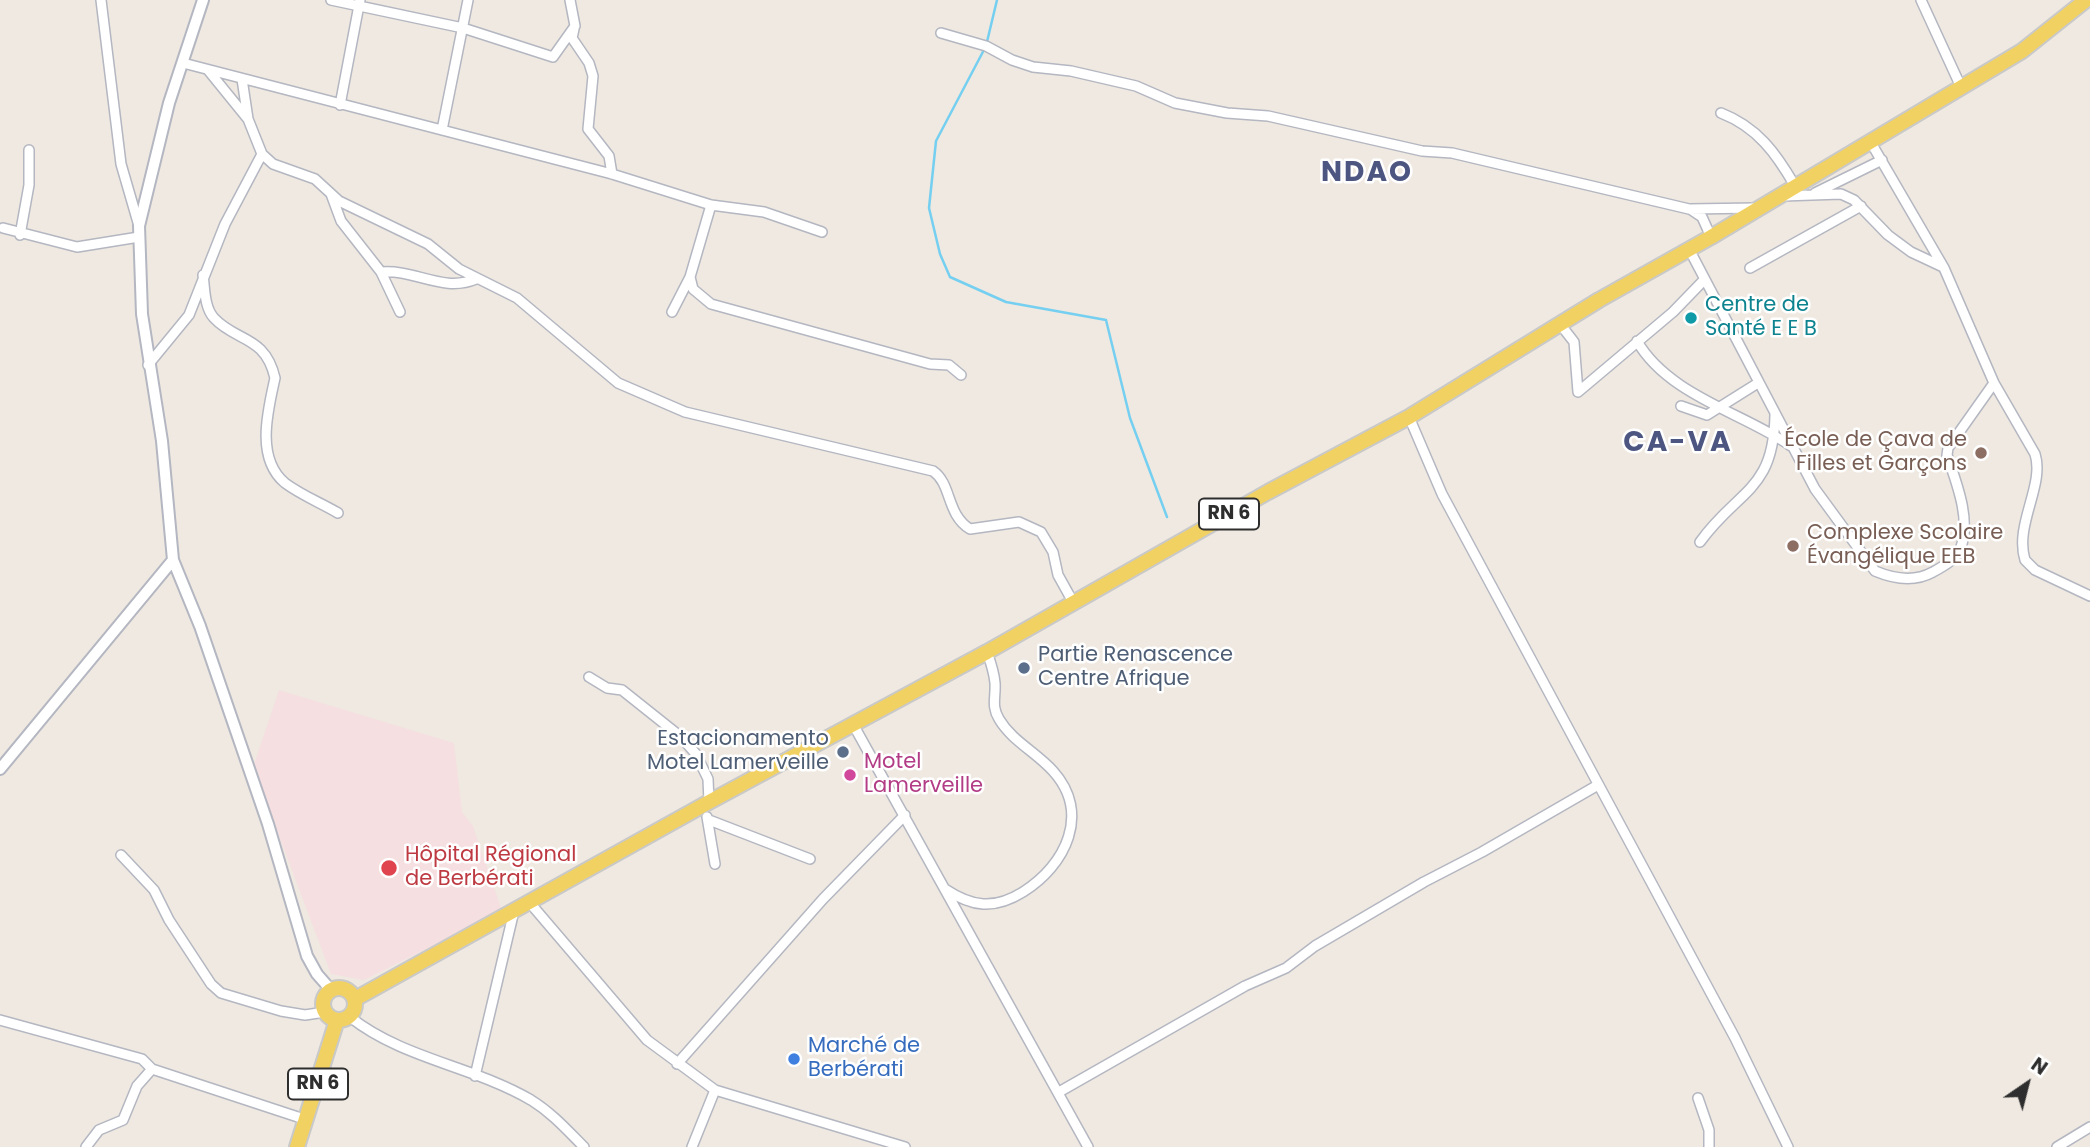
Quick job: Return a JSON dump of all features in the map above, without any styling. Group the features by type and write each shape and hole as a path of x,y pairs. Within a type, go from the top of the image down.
{"main road":[{"name":"RN 6","path":"337,1016 354,1012 355,999 705,804 854,726 1409,417 1560,324 2021,51 2085,0"},
{"path":"331,990 345,989 355,999"},
{"name":"RN 6","path":"331,990 323,1002 337,1016"},
{"name":"RN 6","path":"297,1147 337,1016"}],"street":[{"path":"101,0 121,164 139,232 148,365 162,441 173,560 200,626 268,824 307,956 317,974 331,990"},
{"path":"139,232 183,63 203,0"},
{"path":"331,0 359,3 463,28 553,57 575,26"},
{"path":"442,130 468,0"},
{"path":"570,0 575,26 572,38 589,63 593,76 589,129 609,156 612,174"},
{"path":"1921,0 1961,87"},
{"path":"340,105 359,3"},
{"path":"941,33 986,46 1013,60 1033,66 1071,71 1136,86 1175,103 1227,113 1268,117 1422,151 1452,153 1689,209 1758,208"},
{"path":"183,63 612,174 711,205 764,212 822,232"},
{"path":"208,70 248,119"},
{"path":"242,79 248,119 262,154 286,171 315,180 357,211 428,244 476,279 526,304 603,372 634,391 685,412 933,471 942,479 956,517 970,529 1018,522 1041,532 1053,552 1058,575 1073,602"},
{"path":"1721,113 1742,122 1764,140 1795,186"},
{"path":"1870,141 1944,268 1994,383 2029,440 2038,464 2024,522 2025,560 2035,570 2090,596"},
{"path":"20,235 28,198 29,150"},
{"path":"148,365 189,315 203,275 262,154"},
{"path":"1814,194 1882,160"},
{"path":"331,193 341,221 381,272 400,312"},
{"path":"1778,196 1841,194 1861,206 1888,235 1911,252 1944,268"},
{"path":"672,312 690,277 711,205"},
{"path":"1749,268 1861,206"},
{"path":"1689,209 1702,217 1711,237"},
{"path":"3,228 20,235 77,247 139,232"},
{"path":"1689,249 1815,489 1875,571 1889,577 1925,576 1949,563 1961,548 1961,495 1947,455 1948,448 1994,383"},
{"path":"381,272 405,274 453,286 476,279"},
{"path":"203,275 207,306 213,317 249,338 261,350 273,370 275,377 266,433 271,466 284,482 338,513"},
{"path":"690,277 693,289 711,304 930,364 949,365 961,375"},
{"path":"1560,324 1574,342 1578,392 1673,312 1704,279"},
{"path":"1637,341 1657,366 1793,447"},
{"path":"1681,406 1707,415 1758,383"},
{"path":"1700,542 1760,479 1771,461 1775,413"},
{"path":"1409,417 1442,494 1735,1038 1788,1147"},
{"path":"0,769 173,560"},
{"path":"943,888 961,900 984,907 1000,904 1030,888 1064,850 1071,837 1073,823 1069,795 1054,772 1011,734 995,712 994,670 987,652"},
{"path":"589,677 607,688 622,690 681,737 696,754 708,779 705,804 715,864"},
{"path":"854,726 1088,1147"},
{"path":"1059,1092 1245,986 1286,968 1315,946 1424,881 1482,852 1598,785"},
{"path":"677,1064 823,899 905,815"},
{"path":"709,820 810,859"},
{"path":"121,856 155,890 169,920 211,984 221,993 281,1011 337,1016 394,1046 531,1101 551,1114 584,1147"},
{"path":"530,903 629,1020 677,1064 715,1090 905,1147"},
{"path":"474,1076 514,911"},
{"path":"0,1020 142,1059 152,1069 307,1120"},
{"path":"86,1147 99,1130 122,1120 137,1086 152,1069"},
{"path":"692,1147 715,1090"},
{"path":"1698,1098 1709,1130 1709,1147"},
{"path":"2057,1147 2090,1127"}],"shaded area":[{"name":"Hôpital Régional de Berbérati","path":"279,690 454,743 462,812 473,826 502,911 364,980 331,974 253,767"}],"waterway":[{"path":"997,0 986,46 936,141 929,208 940,254 950,277 1006,302 1106,320 1130,418 1167,517"}],"place":[{"name":"Centre de Santé E E B","path":"1691,318"},
{"name":"École de Çava de Filles et Garçons","path":"1981,453"},
{"name":"Complexe Scolaire Évangélique EEB","path":"1793,546"},
{"name":"Partie Renascence Centre Afrique","path":"1024,668"},
{"name":"Estacionamento Motel Lamerveille","path":"843,752"},
{"name":"Motel Lamerveille","path":"850,775"},
{"name":"Hôpital Régional de Berbérati","path":"389,868"},
{"name":"Marché de Berbérati","path":"794,1059"}],"district":[{"name":"NDAO","path":"1367,174"},
{"name":"CA-VA","path":"1678,444"}]}
